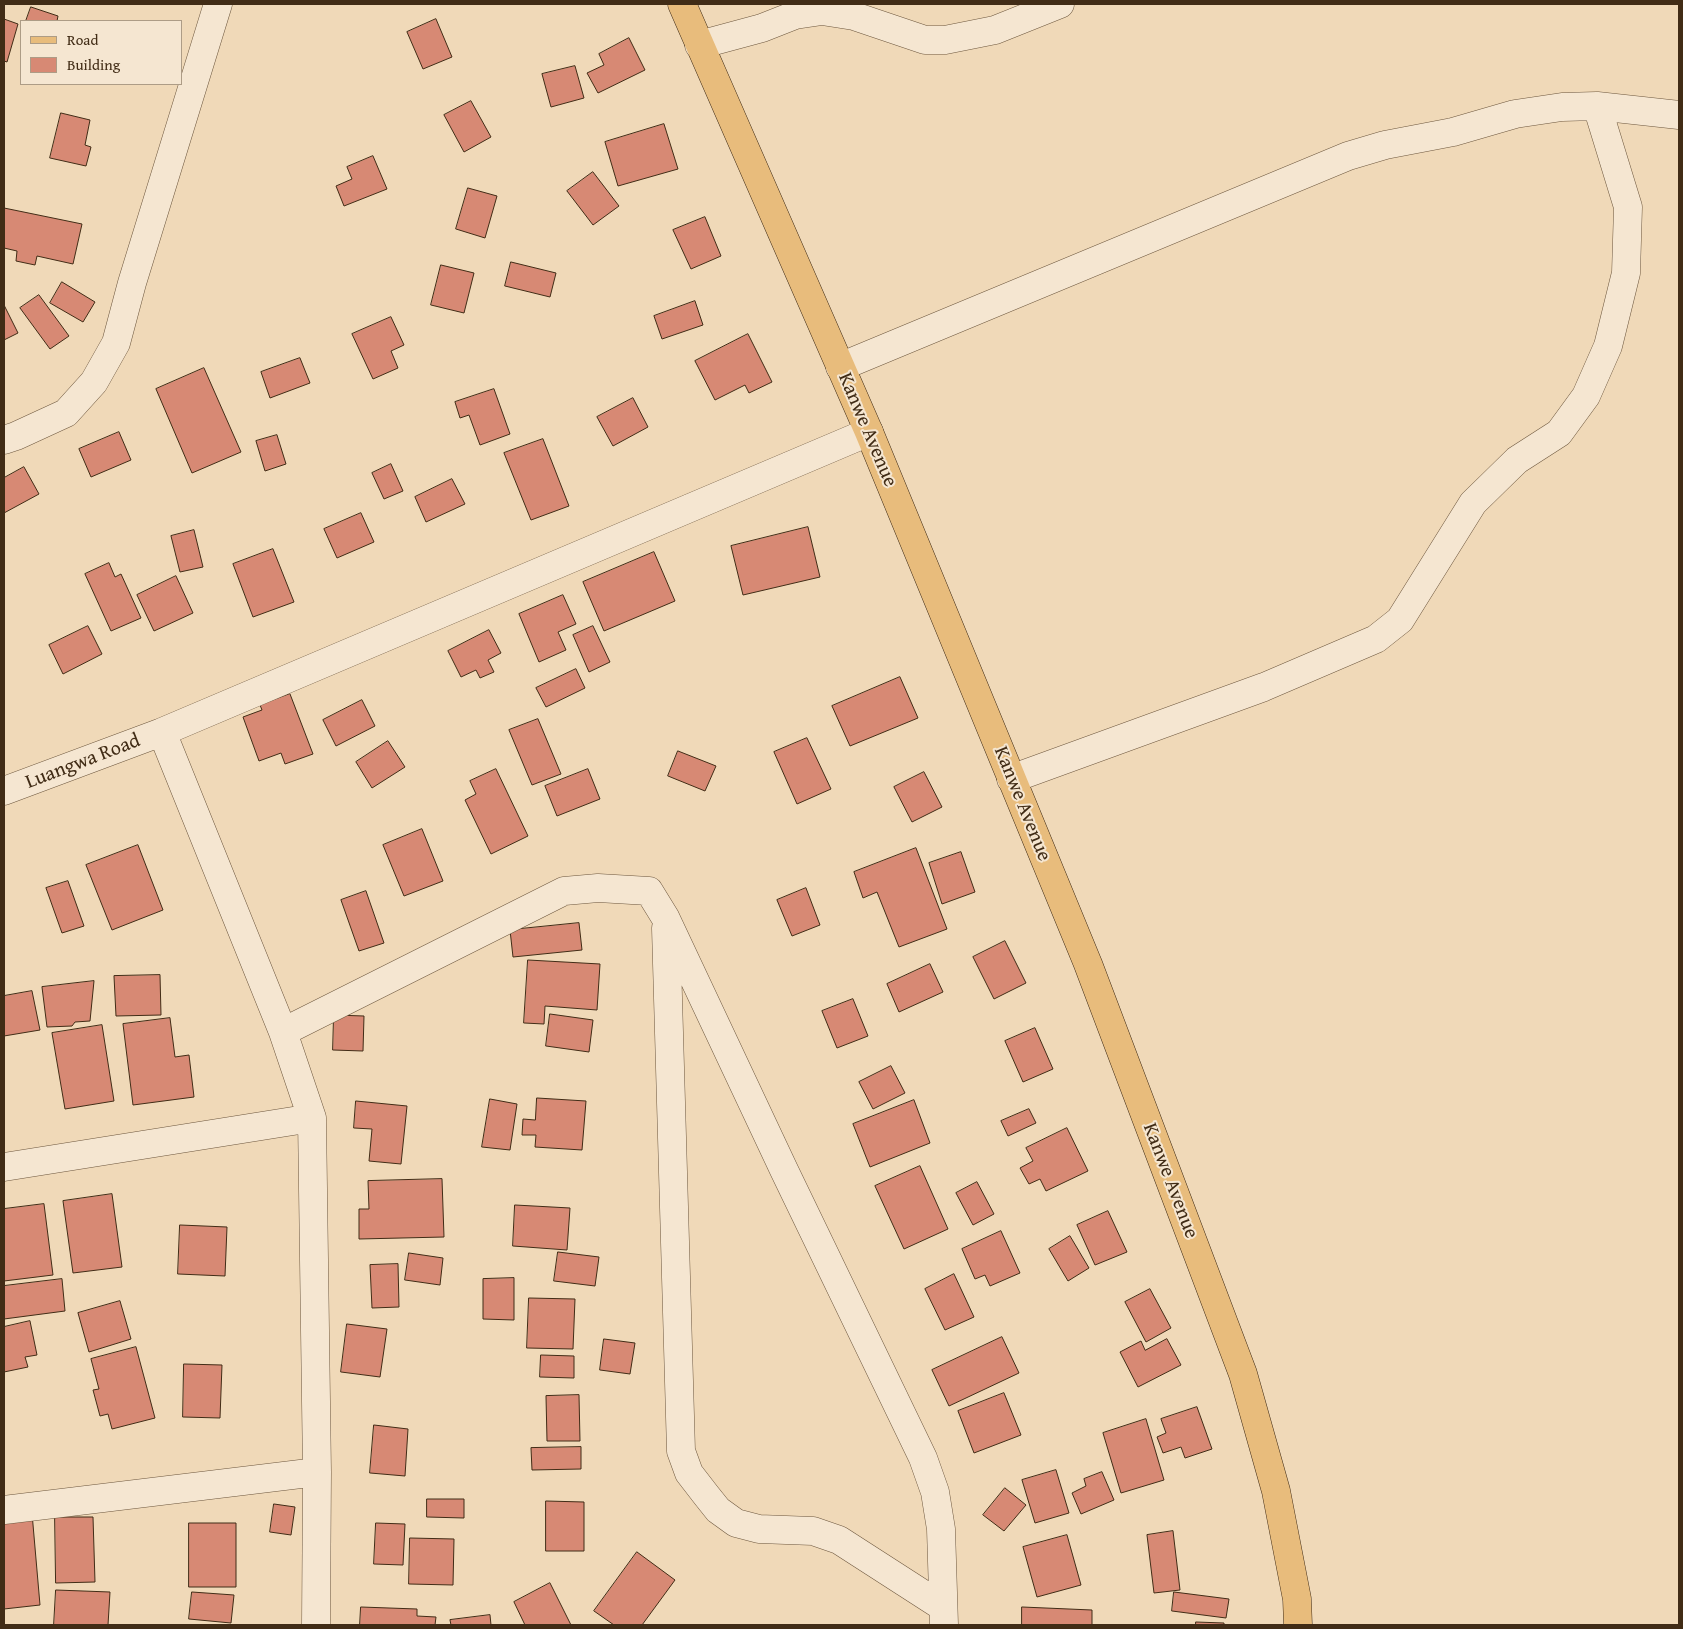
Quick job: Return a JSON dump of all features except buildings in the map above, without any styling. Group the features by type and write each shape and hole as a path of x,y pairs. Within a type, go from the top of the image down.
{"main road":[{"name":"Kanwe Avenue","path":"682,4 869,432 1091,974 1243,1374 1276,1491 1297,1599 1298,1625"}],"street":[{"path":"4,440 66,413 94,382 116,343 132,283 218,4"},
{"path":"699,45 762,28 795,15 822,11 854,16 926,40 945,40 995,30 1060,4"},
{"path":"840,367 1348,156 1385,145 1453,132 1515,114 1562,107 1597,106 1679,115"},
{"path":"1011,779 1264,687 1376,639 1400,620 1473,503 1517,460 1559,433 1586,396 1608,346 1626,273 1628,207 1597,106"},
{"name":"Luangwa Road","path":"4,791 162,732 869,432"},
{"path":"162,732 283,1032 312,1118 317,1472 316,1625"},
{"path":"283,1032 564,891 598,888 649,891 665,917 923,1458 935,1492 939,1520 944,1616"},
{"path":"665,917 681,1451 689,1473 718,1510 736,1522 759,1529 813,1531 839,1540 944,1616"},
{"path":"4,1167 312,1118"},
{"path":"4,1510 317,1472"}]}
